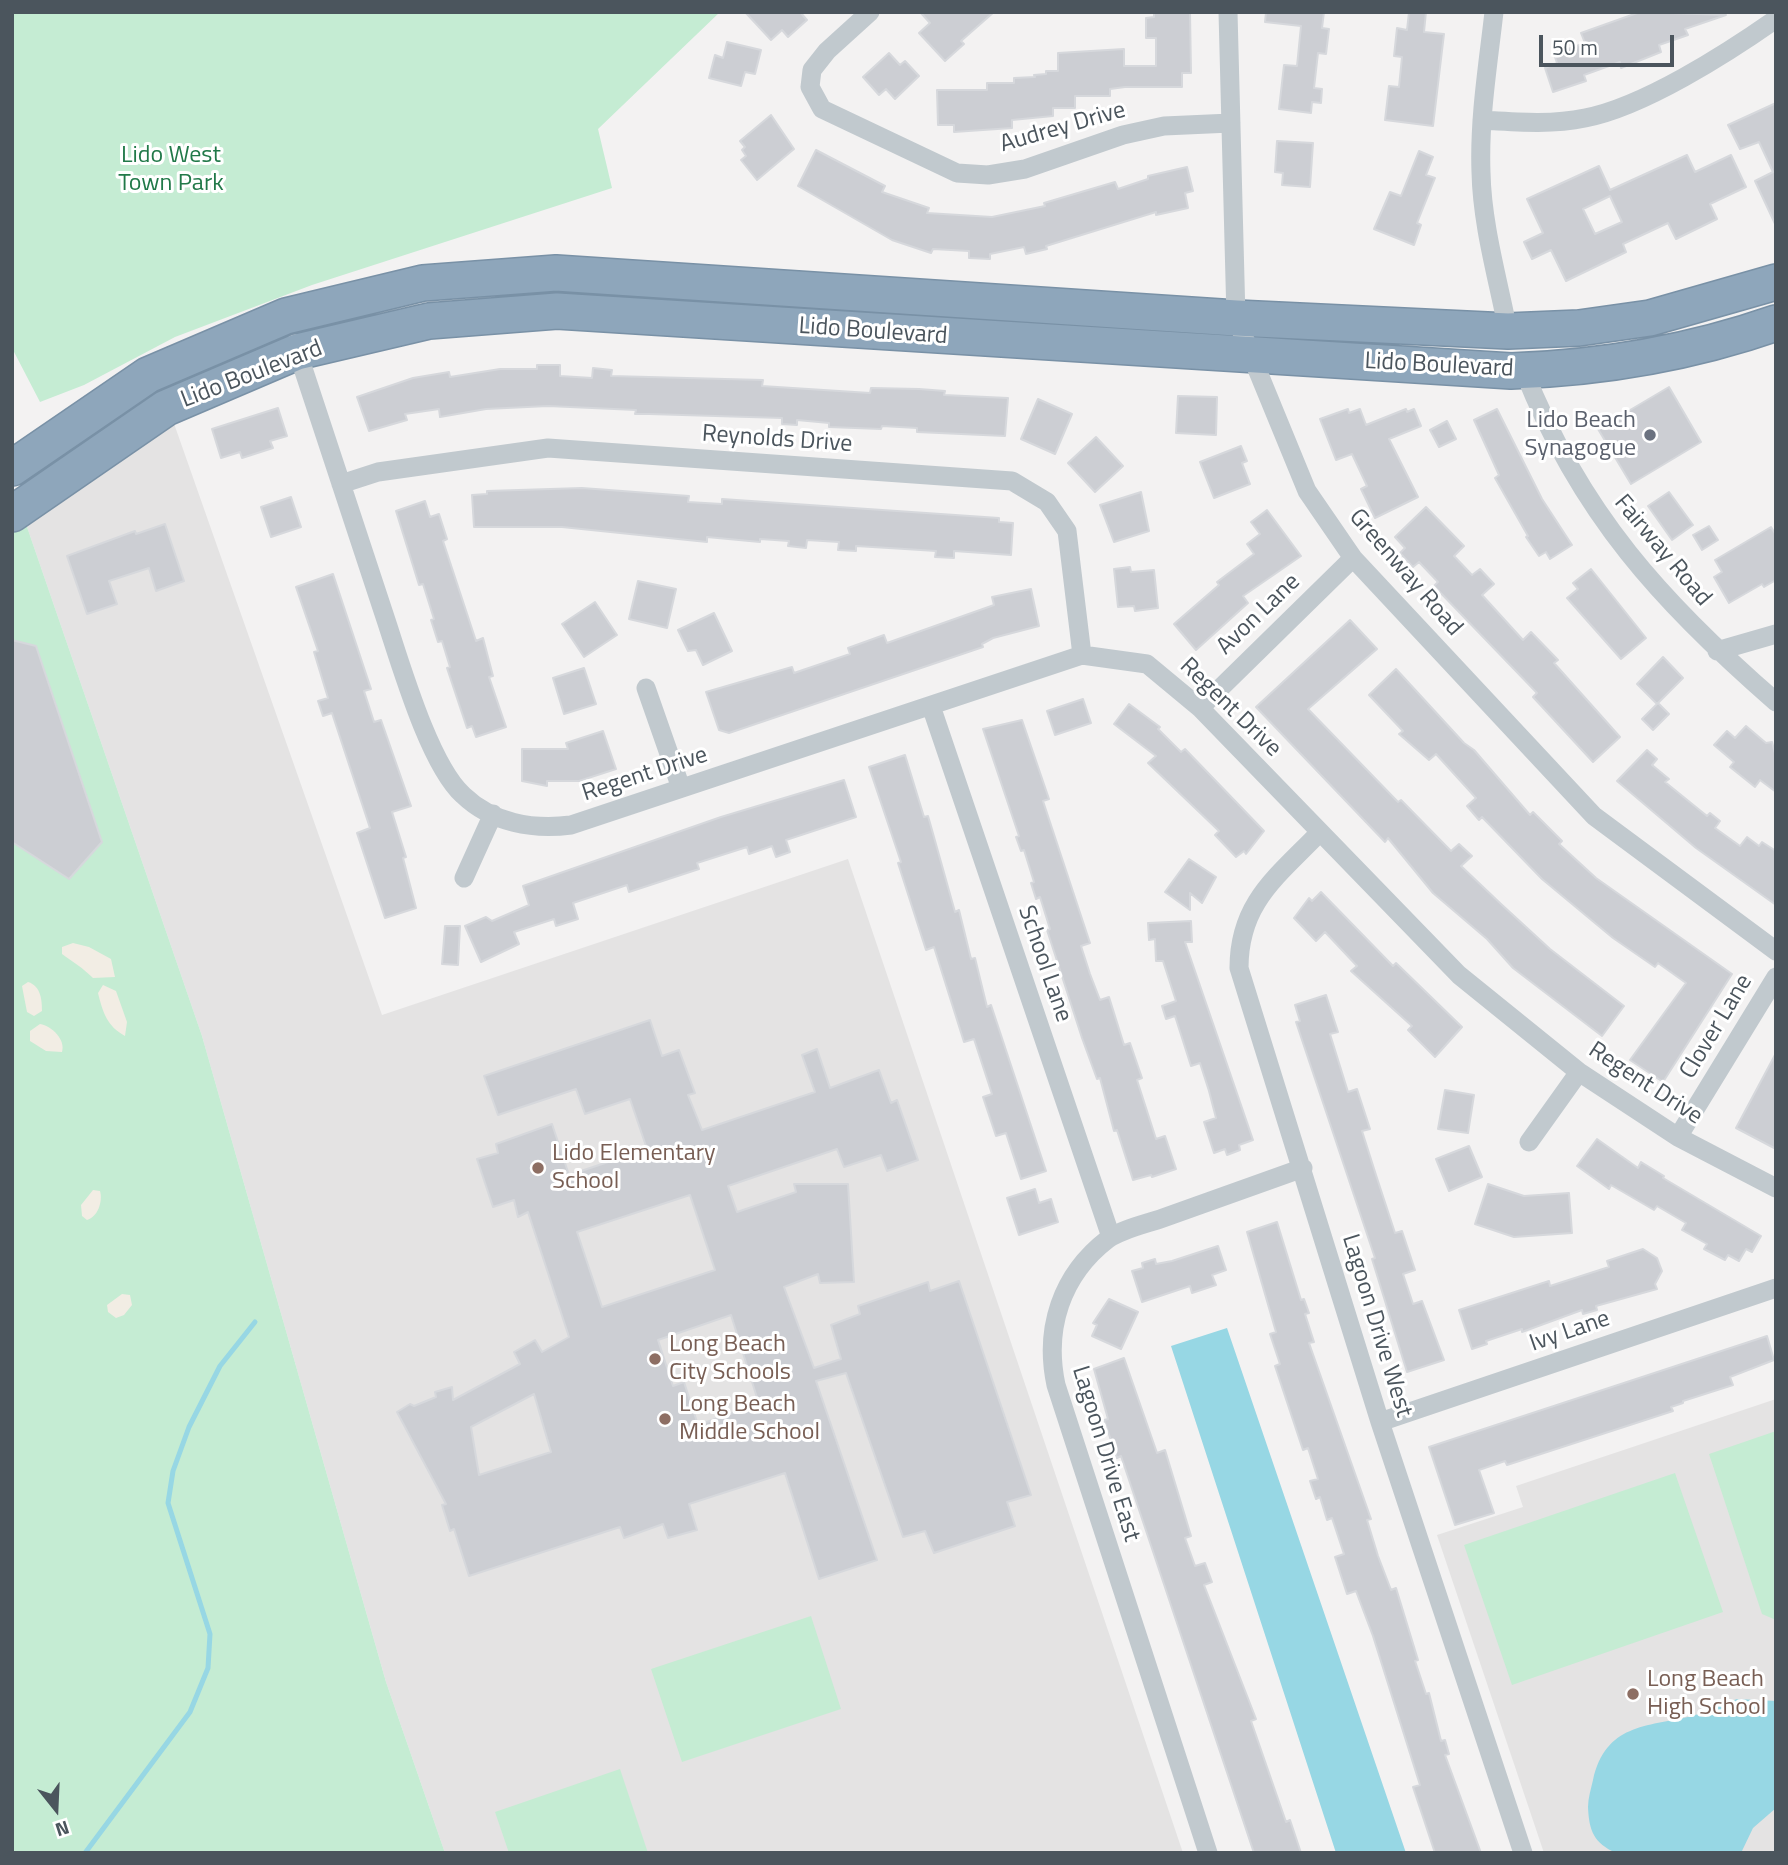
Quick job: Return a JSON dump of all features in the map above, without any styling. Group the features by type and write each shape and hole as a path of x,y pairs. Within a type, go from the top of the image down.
{"highway":[{"name":"Lido Boulevard","path":"12,468 148,375 286,316 423,283 556,273 1236,318 1508,331 1579,328 1650,318 1776,282"},
{"name":"Lido Boulevard","path":"12,514 166,408 297,352 429,320 556,311 1255,357 1524,371 1564,369 1683,351 1776,323"}],"street":[{"name":"Audrey Drive","path":"870,12 827,51 812,70 810,87 822,109 957,173 988,175 1025,169 1122,135 1164,126 1231,122"},
{"name":"Greenway Road","path":"1228,12 1236,318 1255,357 1307,491 1353,558 1594,816 1776,951"},
{"path":"1494,12 1482,120 1483,201 1508,331"},
{"path":"1482,120 1527,122 1584,118 1617,109 1695,68 1776,19"},
{"name":"Regent Drive","path":"286,316 412,697 443,768 463,796 493,814 517,824 549,828 571,825 1082,655 1147,664 1200,708 1459,975 1579,1072 1678,1137 1776,1188"},
{"name":"Fairway Road","path":"1524,371 1563,458 1594,509 1651,583 1717,651 1776,702"},
{"name":"Reynolds Drive","path":"341,484 378,472 548,448 1012,481 1047,502 1067,531 1082,655"},
{"name":"Avon Lane","path":"1200,708 1353,558"},
{"path":"1717,651 1776,634"},
{"path":"646,688 681,788"},
{"name":"School Lane","path":"931,706 1111,1237"},
{"path":"464,878 493,814"},
{"name":"Lagoon Drive West","path":"1320,832 1255,901 1242,928 1239,948 1244,990 1303,1168 1380,1422 1522,1853"},
{"name":"Clover Lane","path":"1678,1137 1776,978"},
{"path":"1529,1142 1579,1072"},
{"name":"Lagoon Drive East","path":"1208,1853 1051,1364 1052,1327 1062,1297 1085,1261 1111,1237 1303,1168"},
{"name":"Ivy Lane","path":"1380,1422 1776,1288"}],"shaded area":[{"name":"Long Beach City Schools","path":"171,415 382,1015 848,859 1183,1853 445,1853 386,1682 202,1036 26,524"},
{"name":"Long Beach High School","path":"1776,1399 1776,1853 1544,1853 1437,1535 1523,1507 1516,1486"}],"green space":[{"name":"Lido West Town Park","path":"12,12 720,12 598,129 612,188 312,285 175,337 84,385 40,402 12,348"},
{"path":"26,524 202,1036 386,1682 445,1853 12,1853 12,529"},
{"path":"1776,1431 1776,1620 1762,1614 1709,1454"},
{"path":"1675,1473 1723,1612 1512,1685 1464,1545"},
{"path":"811,1616 841,1709 682,1762 651,1669"},
{"path":"620,1769 648,1853 509,1853 495,1812"}],"sand":[{"path":"73,943 89,947 111,959 115,977 93,978 62,954 62,947"},
{"path":"28,982 36,987 41,998 42,1011 34,1016 27,1012 22,986"},
{"path":"103,985 116,991 127,1022 125,1036 114,1028 104,1013 98,993"},
{"path":"40,1024 57,1034 62,1043 62,1052 46,1051 30,1041 30,1031"},
{"path":"93,1190 100,1191 100,1204 94,1216 87,1220 82,1216 81,1205"},
{"path":"122,1294 130,1295 132,1305 124,1315 116,1318 108,1312 107,1305"}],"water":[{"path":"1227,1328 1406,1853 1336,1853 1171,1346"},
{"path":"1737,1699 1776,1701 1776,1808 1753,1828 1741,1853 1616,1853 1602,1845 1591,1829 1588,1804 1599,1762 1607,1748 1618,1738 1643,1726 1698,1714"}],"building":[{"path":"745,12 800,12 807,20 788,37 782,30 771,40"},
{"path":"920,12 994,12 961,41 964,44 945,61 919,33 930,23"},
{"path":"1154,12 1190,12 1191,73 1182,73 1182,87 1125,87 1110,89 1110,96 1075,96 1075,108 1053,108 1053,116 1012,120 1012,128 954,132 954,125 938,125 937,90 987,90 987,83 1014,83 1014,78 1035,77 1034,75 1046,74 1046,71 1058,71 1058,53 1124,49 1124,66 1156,66 1156,38 1146,38 1146,18 1154,17"},
{"path":"1266,12 1324,12 1322,28 1329,29 1326,54 1318,53 1314,88 1322,89 1321,103 1312,102 1311,113 1279,109 1284,65 1297,66 1301,26 1265,22"},
{"path":"1409,12 1426,12 1424,32 1444,34 1433,126 1385,120 1389,86 1399,87 1402,57 1394,56 1397,28 1407,30"},
{"path":"1640,12 1726,15 1685,29 1688,35 1659,45 1661,52 1621,68 1620,62 1584,75 1586,81 1553,92 1545,68 1557,63 1554,54 1585,43 1581,33"},
{"path":"727,42 761,50 755,74 745,72 741,86 709,78 715,55 723,58"},
{"path":"889,53 900,65 905,61 919,76 895,99 886,89 879,95 863,77"},
{"path":"1776,103 1776,226 1755,181 1773,172 1759,142 1740,149 1728,125"},
{"path":"771,115 794,149 757,180 741,160 746,156 742,150 745,147 740,141"},
{"path":"1277,141 1313,143 1310,187 1282,185 1283,173 1275,172"},
{"path":"816,150 885,186 882,192 929,208 927,213 992,217 1045,206 1044,203 1115,182 1118,189 1148,179 1148,176 1187,167 1193,191 1185,193 1188,208 1156,215 1156,212 1026,254 1024,247 990,254 990,259 969,258 969,251 933,249 931,253 892,240 798,186"},
{"path":"1419,151 1433,157 1426,175 1435,178 1417,223 1421,225 1414,245 1374,229 1390,192 1401,196"},
{"path":"1687,155 1695,172 1731,155 1746,187 1710,204 1717,219 1676,239 1668,223 1623,244 1626,252 1566,281 1551,250 1532,259 1524,242 1543,233 1527,199 1599,166 1610,190","holes":["1610,196 1622,222 1595,234 1583,209"]},
{"path":"537,365 560,365 560,376 592,378 593,368 612,370 611,376 763,380 762,386 870,393 871,388 919,389 945,391 944,395 1008,398 1005,436 917,432 917,428 882,426 881,429 829,427 829,423 797,420 797,425 782,424 782,418 635,414 636,410 548,406 486,409 440,417 439,409 405,414 407,420 369,431 357,397 413,378 449,372 450,377 500,369 537,369"},
{"name":"Lido Beach Synagogue","path":"1669,387 1701,442 1631,484 1598,429"},
{"path":"1178,396 1217,397 1216,435 1176,433"},
{"path":"1038,399 1072,414 1055,454 1021,439"},
{"path":"278,408 287,436 270,441 273,448 242,458 240,452 221,458 212,429"},
{"path":"1348,409 1349,413 1360,409 1366,425 1406,409 1407,412 1414,409 1421,426 1389,439 1418,497 1375,518 1361,489 1367,486 1352,454 1336,460 1320,419"},
{"path":"1497,409 1542,499 1572,545 1550,559 1546,552 1539,556 1526,537 1528,536 1495,478 1499,475 1474,420"},
{"path":"1447,421 1456,439 1439,447 1430,430"},
{"path":"1096,437 1123,466 1095,492 1068,463"},
{"path":"1241,446 1247,461 1242,463 1250,484 1214,498 1200,462"},
{"path":"582,488 689,496 688,502 722,504 722,499 999,518 999,522 1013,523 1011,555 954,551 954,558 935,557 936,551 856,546 856,551 838,550 839,542 807,540 806,548 788,546 789,541 760,539 760,542 707,537 707,542 562,527 474,527 472,495 487,494 487,491"},
{"path":"1141,492 1149,531 1114,542 1100,505"},
{"path":"1669,492 1693,525 1672,540 1648,506"},
{"path":"291,497 301,527 271,537 261,507"},
{"path":"425,501 430,517 439,514 447,539 443,541 476,641 483,638 493,676 489,677 506,727 476,737 472,726 467,728 447,668 450,667 442,641 438,642 423,584 419,585 396,511"},
{"path":"1426,507 1464,546 1454,556 1472,575 1480,569 1494,584 1482,595 1523,640 1531,632 1558,660 1554,663 1620,737 1593,762 1533,697 1537,693 1434,586 1438,582 1419,562 1413,567 1400,553 1405,548 1395,537"},
{"path":"1267,510 1301,556 1243,596 1248,603 1196,650 1174,624 1219,585 1217,582 1254,554 1247,544 1260,534 1251,522"},
{"path":"165,524 184,581 156,591 149,568 109,581 117,604 87,614 67,556 135,531 136,534"},
{"path":"1709,526 1718,540 1702,550 1693,535"},
{"path":"1771,527 1776,535 1776,580 1764,587 1762,584 1729,603 1714,577 1722,572 1715,560"},
{"path":"1130,567 1131,572 1154,570 1158,608 1135,611 1134,606 1118,607 1114,569"},
{"path":"1591,569 1646,638 1621,659 1567,598 1578,589 1573,583"},
{"path":"333,574 371,689 364,691 374,722 381,720 411,806 392,812 406,857 403,858 416,908 385,918 357,833 370,828 332,713 323,716 318,701 328,698 314,652 318,651 296,587"},
{"path":"638,581 676,589 667,628 629,619"},
{"path":"1031,589 1039,626 993,638 982,644 983,647 729,733 719,730 706,692 792,667 794,673 850,654 848,648 884,635 887,643 994,605 992,597"},
{"path":"595,602 617,635 584,657 562,624"},
{"path":"714,613 732,651 703,665 696,650 688,651 678,630"},
{"path":"1350,620 1377,649 1308,709 1398,802 1401,800 1451,851 1459,844 1472,856 1461,866 1501,904 1550,949 1624,1006 1602,1036 1513,968 1487,939 1433,893 1388,838 1385,842 1256,707"},
{"path":"12,640 36,646 102,842 69,879 12,842"},
{"path":"1663,657 1683,678 1657,704 1637,684"},
{"path":"584,668 596,704 564,714 553,678"},
{"path":"1396,669 1464,743 1474,750 1530,815 1533,812 1562,841 1559,844 1596,878 1732,974 1663,1082 1630,1060 1686,983 1658,963 1655,967 1613,938 1542,879 1482,817 1479,820 1467,806 1476,798 1436,754 1429,760 1399,734 1403,731 1369,695"},
{"path":"1083,699 1091,723 1055,735 1047,711"},
{"path":"1658,703 1669,714 1653,730 1642,719"},
{"path":"1129,704 1160,727 1158,729 1181,752 1185,749 1264,831 1246,854 1244,851 1236,857 1215,835 1219,831 1148,763 1156,756 1114,724"},
{"path":"1022,720 1049,799 1043,801 1090,943 1081,946 1090,974 1100,1000 1109,997 1124,1045 1130,1043 1142,1078 1137,1080 1156,1139 1165,1136 1176,1169 1152,1177 1151,1175 1133,1180 1117,1130 1114,1131 1100,1078 1097,1079 1082,1038 1047,930 1050,929 1040,897 1036,899 1031,883 1034,882 1024,850 1021,851 1016,837 1019,836 983,729"},
{"path":"1746,726 1766,743 1772,742 1776,757 1776,792 1760,780 1755,787 1730,767 1734,762 1714,745 1727,731 1735,738"},
{"path":"603,731 616,769 579,781 547,781 547,786 522,781 522,749 568,749 566,743"},
{"path":"1647,750 1657,759 1652,765 1669,779 1665,782 1707,816 1710,813 1720,821 1715,828 1740,846 1747,837 1759,846 1762,842 1776,851 1776,905 1696,848 1617,781"},
{"path":"905,755 924,817 928,816 955,912 959,910 971,959 975,958 987,1007 991,1005 1046,1171 1021,1179 1006,1133 996,1136 983,1097 992,1094 974,1039 964,1042 934,947 926,950 898,863 901,862 869,767"},
{"path":"844,780 856,817 786,840 790,852 776,857 772,846 749,854 747,847 697,863 699,869 629,892 627,885 573,903 578,919 556,926 554,919 514,932 519,944 481,962 465,926 486,917 492,921 529,905 523,886 721,817"},
{"path":"1189,859 1216,877 1202,903 1190,893 1190,910 1165,892"},
{"path":"1321,892 1393,966 1396,963 1462,1027 1435,1057 1408,1030 1412,1026 1351,971 1357,966 1325,932 1316,941 1294,918 1309,898 1312,901"},
{"path":"1191,921 1192,942 1185,942 1253,1140 1239,1145 1240,1150 1227,1155 1225,1149 1214,1153 1204,1122 1216,1118 1209,1091 1200,1063 1191,1066 1175,1016 1166,1019 1162,1006 1176,1001 1163,961 1156,961 1155,939 1149,940 1148,923"},
{"path":"445,926 460,926 458,965 442,964"},
{"path":"1326,995 1338,1032 1330,1034 1348,1092 1357,1089 1370,1129 1362,1131 1376,1175 1395,1233 1402,1231 1415,1270 1403,1274 1413,1304 1422,1301 1444,1360 1407,1372 1372,1259 1375,1258 1296,1022 1300,1021 1295,1005"},
{"path":"650,1020 662,1056 679,1050 695,1093 688,1095 702,1130 815,1092 802,1055 817,1049 830,1088 879,1070 891,1103 897,1100 918,1160 887,1171 881,1155 844,1167 837,1149 728,1186 737,1212 796,1192 794,1184 848,1184 854,1282 820,1283 818,1274 784,1287 814,1368 841,1359 831,1325 860,1314 858,1306 928,1282 930,1291 959,1281 1031,1495 1007,1502 1015,1526 934,1553 925,1531 903,1537 846,1373 816,1381 877,1560 819,1579 785,1473 689,1504 697,1530 668,1538 663,1524 624,1538 620,1527 469,1576 454,1529 450,1531 442,1505 446,1504 397,1412 410,1404 414,1406 436,1397 435,1392 452,1387 453,1400 520,1364 514,1352 535,1340 542,1352 569,1337 528,1212 518,1217 514,1200 493,1207 477,1159 498,1153 496,1144 552,1124 569,1175 647,1149 630,1099 585,1114 576,1089 498,1115 484,1076","holes":["690,1195 715,1270 602,1307 577,1232","731,1315 759,1404 698,1425 684,1382 673,1386 658,1340","534,1394 551,1452 479,1475 471,1427"]},
{"path":"1776,1053 1776,1149 1736,1128"},
{"path":"1445,1090 1474,1095 1468,1133 1438,1129"},
{"path":"1597,1139 1638,1168 1641,1162 1761,1236 1752,1252 1746,1249 1739,1261 1728,1255 1725,1260 1704,1249 1707,1244 1682,1230 1686,1223 1657,1206 1654,1210 1611,1185 1609,1189 1577,1166"},
{"path":"1469,1146 1482,1177 1449,1191 1436,1159"},
{"path":"1488,1184 1524,1196 1569,1193 1572,1233 1514,1237 1475,1224"},
{"path":"1035,1189 1039,1203 1051,1199 1058,1222 1019,1235 1007,1198"},
{"path":"1277,1222 1301,1300 1304,1299 1309,1313 1305,1314 1314,1342 1309,1343 1371,1519 1367,1520 1378,1556 1391,1590 1396,1588 1418,1660 1415,1661 1426,1694 1429,1693 1441,1741 1445,1740 1449,1754 1445,1755 1481,1853 1435,1853 1413,1787 1420,1785 1373,1636 1356,1591 1347,1594 1335,1557 1344,1554 1332,1518 1327,1520 1320,1497 1316,1499 1310,1481 1318,1479 1308,1448 1303,1450 1275,1366 1280,1364 1270,1334 1276,1332 1247,1232"},
{"path":"1218,1246 1226,1270 1212,1275 1216,1285 1192,1293 1190,1286 1142,1302 1132,1271 1143,1268 1142,1263 1155,1259 1156,1264 1172,1261"},
{"path":"1643,1249 1657,1258 1662,1271 1655,1284 1657,1289 1596,1306 1597,1310 1583,1314 1582,1310 1522,1332 1522,1329 1486,1341 1487,1344 1472,1349 1459,1310 1549,1281 1550,1286 1609,1267 1607,1261"},
{"path":"1109,1299 1138,1312 1121,1349 1092,1336 1097,1325 1093,1323"},
{"path":"1767,1336 1774,1360 1730,1377 1733,1385 1683,1401 1671,1407 1673,1411 1507,1465 1505,1461 1479,1470 1494,1513 1455,1525 1429,1447"},
{"path":"1124,1358 1157,1453 1165,1450 1191,1536 1185,1538 1195,1566 1205,1563 1212,1582 1204,1585 1256,1719 1251,1721 1286,1822 1290,1820 1301,1853 1254,1853 1121,1456 1117,1458 1104,1420 1108,1419 1094,1369"}],"waterway":[{"path":"85,1853 190,1712 208,1668 210,1634 168,1503 173,1471 189,1427 220,1366 255,1322"}],"place":[{"name":"Lido Beach Synagogue","path":"1650,435"},
{"name":"Lido Elementary School","path":"538,1168"},
{"name":"Long Beach City Schools","path":"655,1359"},
{"name":"Long Beach Middle School","path":"665,1419"},
{"name":"Long Beach High School","path":"1633,1694"}]}
